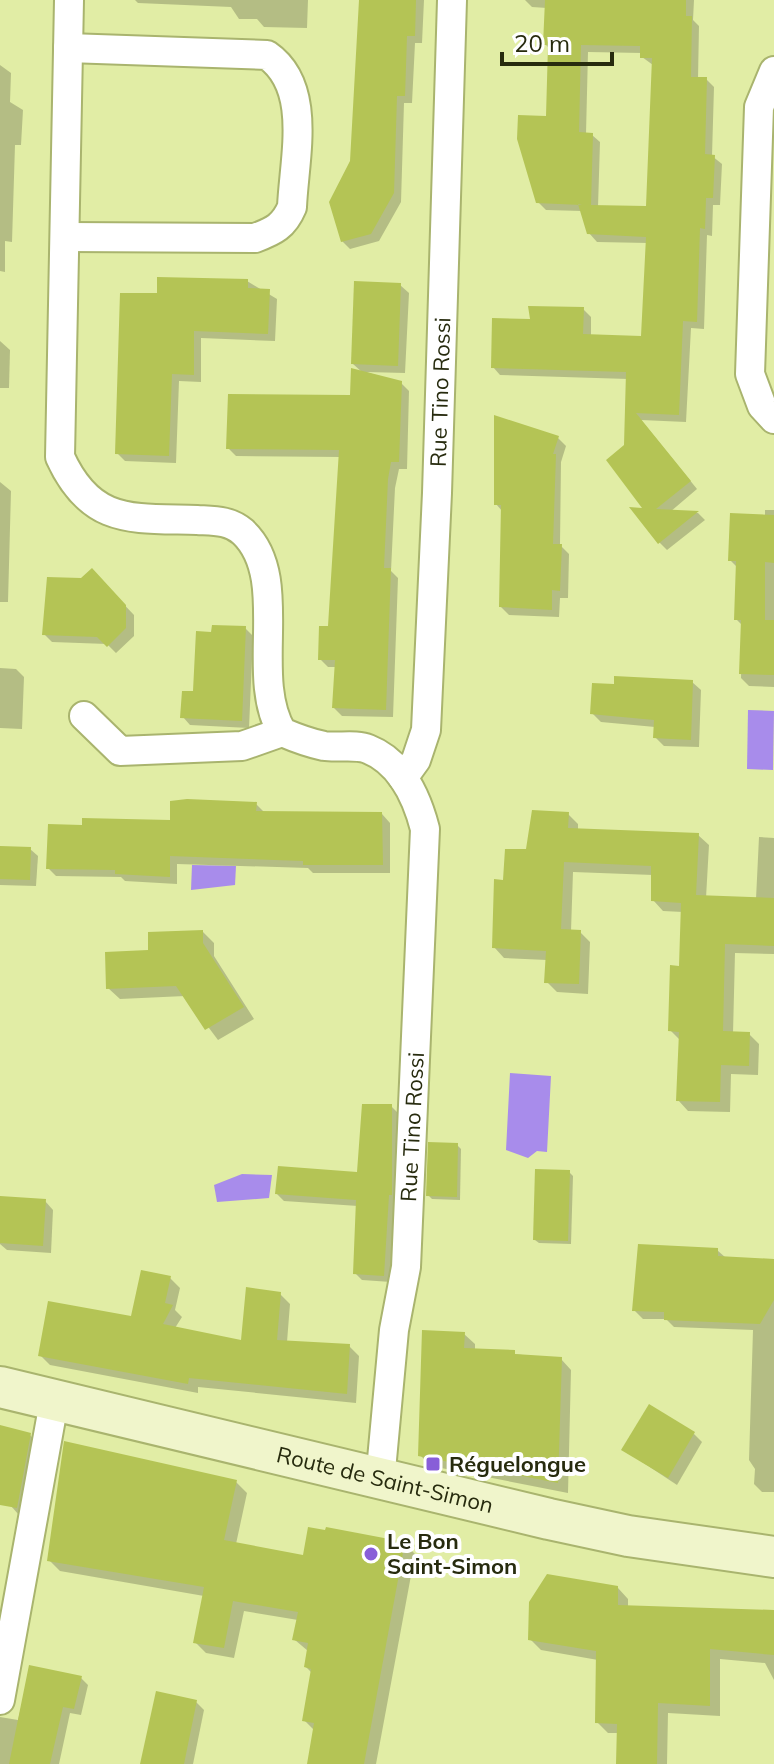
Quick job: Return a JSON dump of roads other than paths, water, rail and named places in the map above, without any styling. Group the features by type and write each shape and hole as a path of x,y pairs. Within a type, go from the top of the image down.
{"main road":[{"name":"Route de Saint-Simon","path":"0,1387 380,1481 628,1536 774,1557"}],"street":[{"path":"69,0 60,457 82,495 102,510 123,518 225,521 250,541 257,551 265,576 269,699 282,732 242,746 120,751 84,716"},
{"name":"Rue Tino Rossi","path":"403,778 416,760 426,730 437,493 452,0"},
{"path":"66,237 255,238 272,232 285,222 292,207 296,101 291,80 282,66 267,55 68,48"},
{"path":"774,71 759,107 750,374 762,406 774,419"},
{"name":"Rue Tino Rossi","path":"282,732 325,746 367,748 403,778 419,803 425,829 406,1267 394,1330 380,1481"},
{"path":"0,1700 54,1402"}],"place":[{"name":"Réguelongue","path":"433,1464"},
{"name":"Le Bon Saint-Simon","path":"371,1554"}]}
